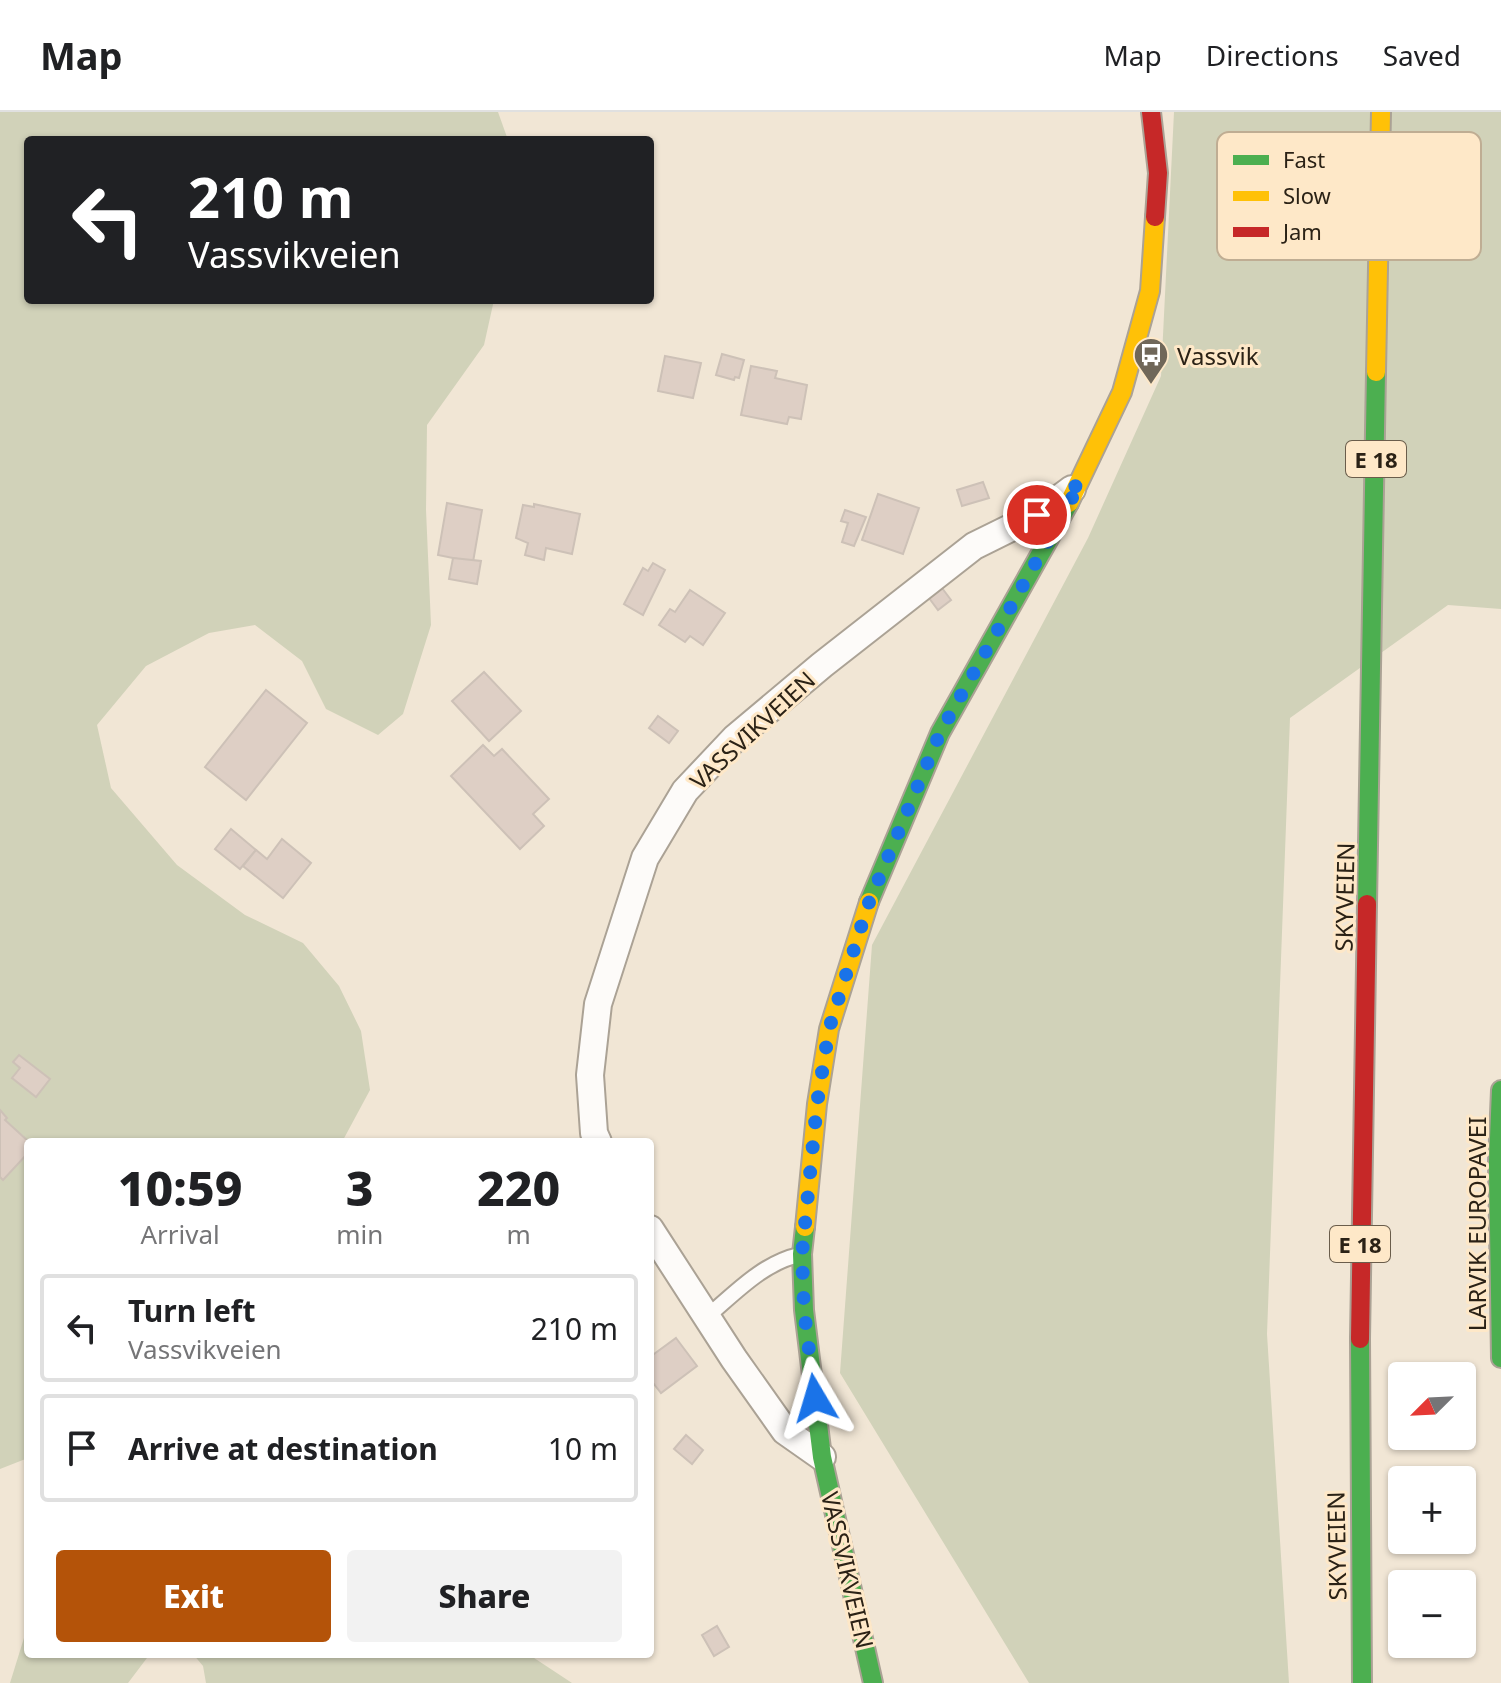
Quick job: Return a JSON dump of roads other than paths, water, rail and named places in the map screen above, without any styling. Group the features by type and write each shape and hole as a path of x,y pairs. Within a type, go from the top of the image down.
{"main road":[{"name":"VASSVIKVEIEN","path":"873,1683 822,1457 804,1310 802,1254 817,1104 829,1029 868,905 940,733 1081,482 1122,392 1150,291 1158,173 1151,112"},
{"name":"SKYVEIEN","path":"1381,112 1381,132"},
{"name":"SKYVEIEN","path":"1362,1683 1360,1278 1378,260"},
{"name":"LARVIK EUROPAVEI","path":"1501,1090 1498,1162 1501,1358"}],"street":[{"name":"VASSVIKVEIEN","path":"596,1138 590,1075 598,1004 645,858 685,791 735,738 822,665 974,546 1037,515 1081,482"},
{"name":"VASSVIKVEIEN","path":"654,1235 785,1431 822,1457"}],"lane":[{"path":"708,1316 751,1280 784,1258 802,1254"}],"place":[{"name":"Vassvik","path":"1151,386"}]}
